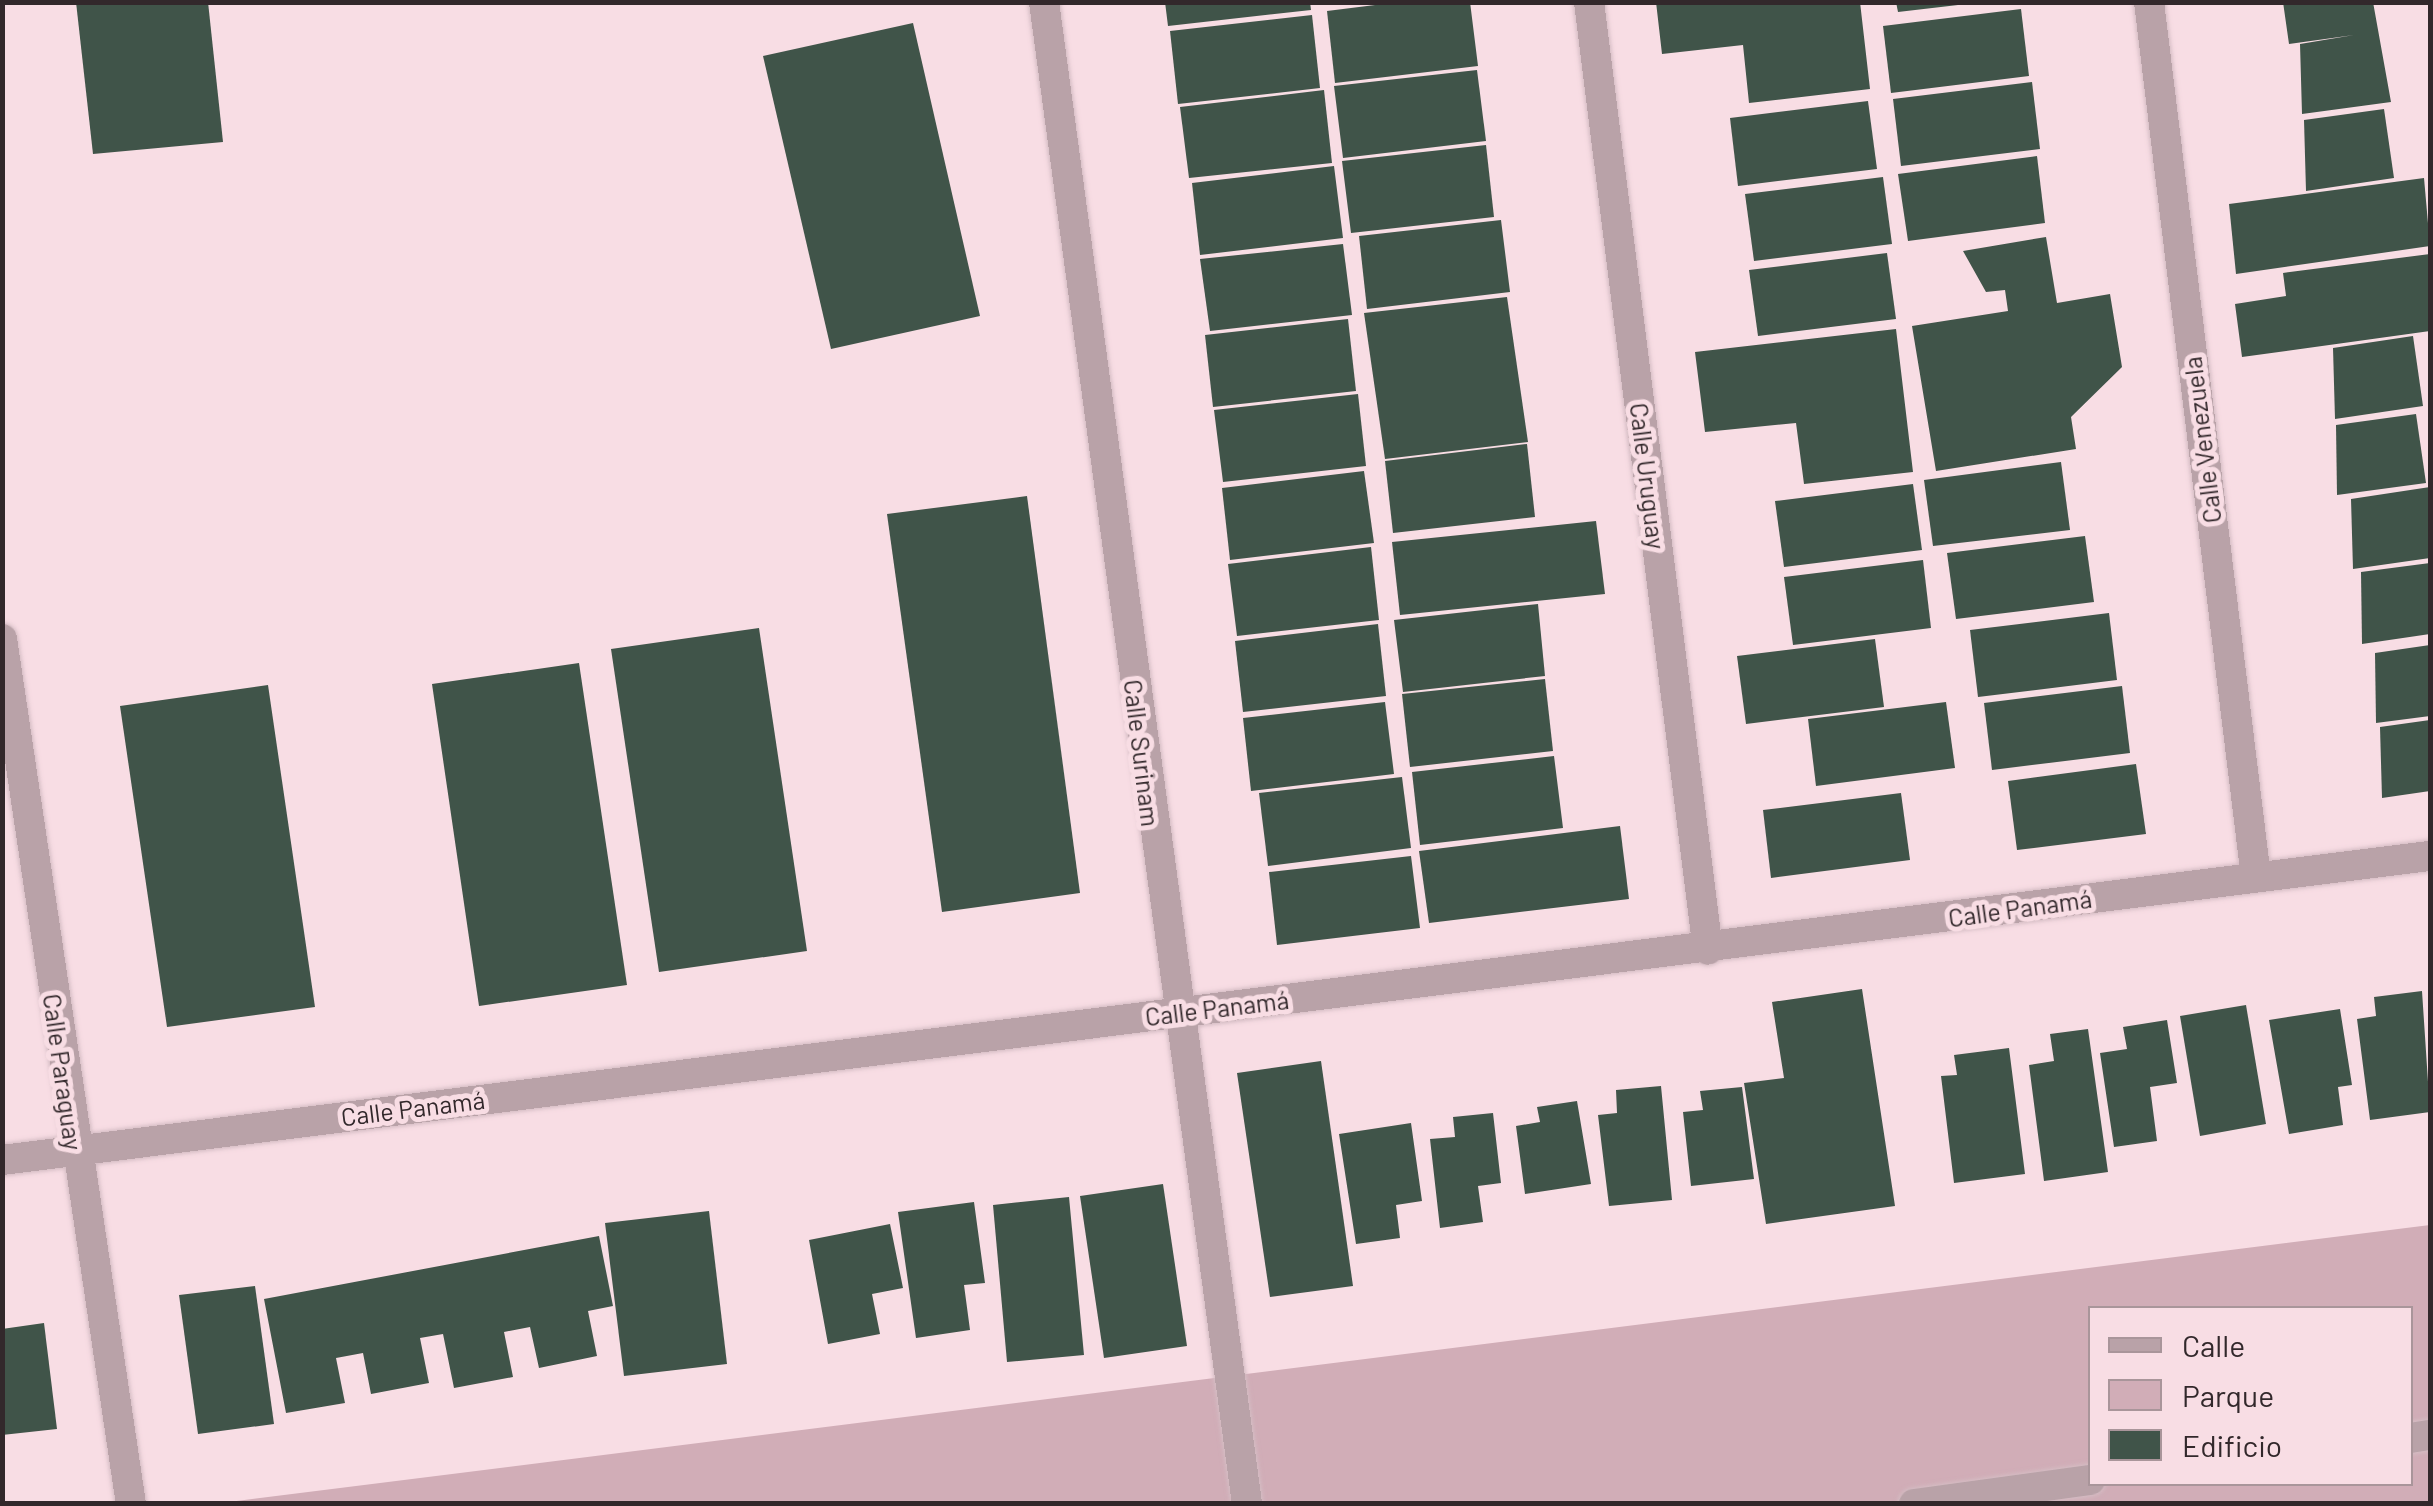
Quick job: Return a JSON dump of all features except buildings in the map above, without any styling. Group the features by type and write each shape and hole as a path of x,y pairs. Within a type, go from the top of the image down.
{"street":[{"name":"Calle Surinam","path":"1044,2 1176,1012 1246,1504"},
{"name":"Calle Uruguay","path":"1589,2 1708,950"},
{"name":"Calle Venezuela","path":"2148,2 2256,877"},
{"name":"Calle Paraguay","path":"2,639 74,1151 130,1504"},
{"name":"Calle Panamá","path":"2,1160 1176,1012 1708,950 2430,856"},
{"path":"1914,1504 2088,1480"}],"green space":[{"path":"2430,1225 2430,1503 221,1503"}]}
